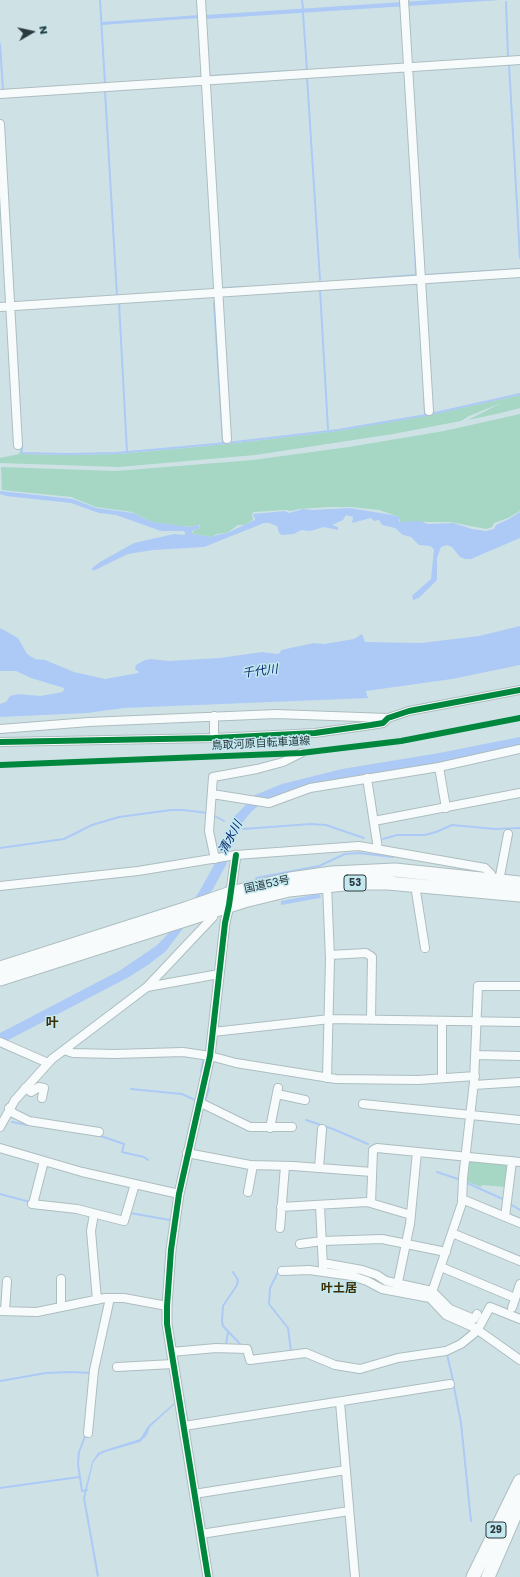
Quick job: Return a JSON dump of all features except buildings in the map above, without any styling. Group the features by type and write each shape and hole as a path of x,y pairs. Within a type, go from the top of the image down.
{"highway":[{"name":"国道53号","path":"0,968 189,913 290,879 367,871 425,872 520,883"},
{"name":"国道53号","path":"0,979 173,924 203,903 289,890 353,883 415,885 520,895"},
{"name":"29","path":"473,1577 520,1481"},
{"name":"29","path":"488,1577 520,1503"}],"street":[{"path":"201,0 217,293 227,439"},
{"path":"404,0 429,411"},
{"path":"0,94 520,60"},
{"path":"0,124 18,445"},
{"path":"0,307 520,273"},
{"path":"0,742 260,737 339,731 383,722 388,718 409,711 520,690"},
{"path":"0,729 88,722 276,714 388,718"},
{"path":"214,716 214,738"},
{"path":"212,794 269,803 310,788 439,767 520,749"},
{"path":"215,859 209,831 213,778 283,762 301,754"},
{"path":"439,767 446,808"},
{"path":"367,778 378,849"},
{"path":"374,821 520,793"},
{"path":"496,880 508,834"},
{"path":"0,886 138,870 236,855 359,846 485,868 496,880"},
{"path":"208,1577 171,1352 167,1324 167,1306 171,1250 179,1194 210,1056 225,923 236,855"},
{"path":"327,885 330,954 330,1019 327,1078"},
{"path":"415,885 425,948"},
{"path":"0,1127 9,1108 48,1063 147,987 213,917"},
{"path":"330,954 366,953 372,957 371,1019"},
{"path":"147,987 219,974"},
{"path":"431,1295 462,1199 465,1156 475,1076 478,986 520,986"},
{"path":"213,1032 330,1019 520,1022"},
{"path":"442,1021 442,1078"},
{"path":"0,1042 48,1063"},
{"path":"64,1050 73,1053 114,1054 156,1054 178,1052 210,1056 236,1063 327,1078 392,1081 475,1076"},
{"path":"476,1055 520,1056"},
{"path":"474,1085 520,1082"},
{"path":"25,1088 31,1092 39,1087 44,1088 42,1098"},
{"path":"270,1128 277,1091 305,1100"},
{"path":"199,1102 240,1123 250,1126 270,1128 292,1127"},
{"path":"364,1104 520,1120"},
{"path":"9,1108 13,1113 29,1121 99,1132"},
{"path":"319,1168 322,1129"},
{"path":"0,1148 82,1172 179,1194"},
{"path":"371,1203 373,1150 377,1148 516,1161 505,1217"},
{"path":"396,1292 411,1215 417,1152"},
{"path":"187,1153 253,1165 372,1172"},
{"path":"44,1161 32,1204 77,1209 124,1221 135,1184"},
{"path":"248,1192 253,1165"},
{"path":"280,1228 285,1166"},
{"path":"462,1199 520,1223"},
{"path":"281,1206 371,1203 411,1215"},
{"path":"320,1205 323,1268"},
{"path":"94,1214 91,1231 97,1300"},
{"path":"452,1233 520,1261"},
{"path":"300,1244 322,1241 382,1239 446,1252"},
{"path":"440,1267 515,1298"},
{"path":"323,1268 359,1278 382,1289 396,1292 431,1295 446,1315 470,1326 520,1360"},
{"path":"282,1271 323,1268 362,1270 377,1275 386,1281 398,1283 431,1295 450,1309 474,1319 476,1314"},
{"path":"61,1279 61,1307"},
{"path":"7,1281 3,1311 37,1312 110,1298 124,1298 167,1306"},
{"path":"512,1308 520,1284"},
{"path":"88,1433 94,1370 110,1298"},
{"path":"171,1352 216,1348 247,1349 250,1360 306,1353 335,1365 360,1369 398,1358 446,1352 461,1344 477,1331 490,1307 520,1319"},
{"path":"117,1367 173,1364"},
{"path":"184,1426 450,1384"},
{"path":"340,1402 355,1577"},
{"path":"194,1494 346,1470"},
{"path":"201,1534 349,1511"}],"green space":[{"path":"520,395 520,408 501,413 468,420 501,403 469,416 461,421 393,434 255,455 119,467 0,463 0,458 19,454 21,448 22,454 118,454 228,444 337,431 425,416"},
{"path":"520,414 520,511 508,518 494,523 492,527 486,529 450,522 400,522 399,517 379,510 351,507 329,507 291,511 254,512 252,514 253,520 245,525 238,525 227,533 217,534 212,537 192,534 193,531 200,528 200,525 187,527 152,522 132,512 96,507 71,497 2,490 1,467 116,471 253,460 349,447 444,431"},
{"path":"469,1161 505,1164 508,1167 505,1187 482,1185 481,1187 466,1181"}],"water":[{"path":"433,0 501,0 206,19 206,15"},
{"path":"199,15 199,18 102,25 101,22"},
{"path":"0,491 73,499 96,508 133,513 152,522 188,527 199,525 200,528 192,531 192,534 212,537 227,533 255,520 253,514 285,511 289,513 303,509 350,508 399,517 399,522 419,521 428,524 453,523 472,529 486,531 494,529 496,525 520,512 520,538 471,559 460,557 452,547 447,545 441,547 437,558 437,580 419,598 413,600 412,596 431,579 434,549 430,546 419,545 411,537 403,535 395,528 382,525 379,520 374,521 371,518 352,523 353,517 346,515 343,520 332,525 338,527 338,530 324,527 310,531 301,530 294,534 282,535 279,533 277,526 264,523 204,547 153,550 128,554 93,571 92,568 100,562 134,543 174,534 185,535 185,533 184,531 161,531 116,515 99,513 71,503 6,496 0,494"},
{"name":"千代川","path":"520,626 520,665 452,679 366,691 369,698 124,708 87,713 0,717 0,704 6,702 10,696 18,694 40,696 63,692 64,688 31,678 16,671 0,671 0,628 18,638 27,654 35,659 45,660 74,672 105,679 138,673 139,672 135,669 136,665 145,660 152,659 168,661 220,658 262,652 277,654 280,653 281,650 314,643 324,644 354,639 362,634 365,642 421,643 479,636"},
{"name":"清水川","path":"520,737 520,747 444,762 342,778 268,798 251,812 243,822 231,847 226,865 213,889 166,951 129,977 10,1039 0,1046 0,1033 119,971 156,946 167,935 199,892 213,867 234,817 255,795 282,784 342,769 439,753"},
{"path":"318,894 321,896 320,898 281,905 281,901"},
{"path":"174,1403 175,1404 150,1427 147,1435 140,1442 105,1452 99,1455 93,1463 85,1498 99,1576 97,1577 83,1498 92,1462 98,1453 140,1439 148,1426"}],"waterway":[{"path":"100,0 105,84"},
{"path":"302,0 303,8"},
{"path":"506,2 508,56"},
{"path":"303,13 307,71"},
{"path":"0,44 3,90"},
{"path":"509,64 520,258"},
{"path":"210,76 290,71"},
{"path":"307,77 320,280"},
{"path":"105,91 117,296"},
{"path":"414,223 416,274"},
{"path":"424,275 520,269"},
{"path":"365,279 416,275"},
{"path":"224,288 241,287"},
{"path":"320,290 328,429"},
{"path":"119,303 127,452"},
{"path":"214,303 223,443"},
{"path":"17,358 20,413"},
{"path":"424,391 425,414"},
{"path":"22,443 22,453 66,454 117,453 227,443 338,430 426,415 520,394"},
{"path":"0,848 64,839 92,825 119,817 171,810 208,813"},
{"path":"215,816 224,821"},
{"name":"清水川","path":"243,829 311,824 326,825 364,838"},
{"path":"383,839 397,835 425,835 452,825 495,829 520,828"},
{"path":"256,878 319,866 345,854 359,853 393,857"},
{"path":"201,1072 203,1061"},
{"path":"205,1102 209,1088"},
{"path":"131,1089 182,1094 195,1100"},
{"path":"306,1120 333,1129 368,1144"},
{"path":"12,1122 28,1125"},
{"path":"98,1135 124,1144 122,1152 144,1157 148,1160"},
{"path":"437,1172 461,1180"},
{"path":"465,1182 505,1200"},
{"path":"0,1194 30,1202"},
{"path":"510,1204 520,1210"},
{"path":"130,1213 170,1220"},
{"path":"279,1270 270,1288 269,1304 288,1328 291,1351"},
{"path":"233,1272 238,1280 237,1285 223,1306 222,1321 223,1326 242,1346"},
{"path":"226,1345 228,1331"},
{"path":"447,1354 453,1380"},
{"path":"0,1381 46,1373 91,1373"},
{"path":"454,1387 461,1423 471,1521"},
{"path":"86,1434 79,1452 78,1464 82,1491 87,1490"},
{"path":"0,1488 79,1477"}],"cycle path":[{"name":"鳥取河原自転車道線","path":"0,742 214,738 315,733 383,723 388,718 409,711 520,690"},
{"name":"鳥取河原自転車道線","path":"0,765 301,753 401,741 520,718"},
{"path":"208,1577 167,1324 167,1306 171,1250 179,1194 210,1056 225,923 236,855"}],"district":[{"name":"叶","path":"52,1024"},
{"name":"叶土居","path":"339,1289"}]}
